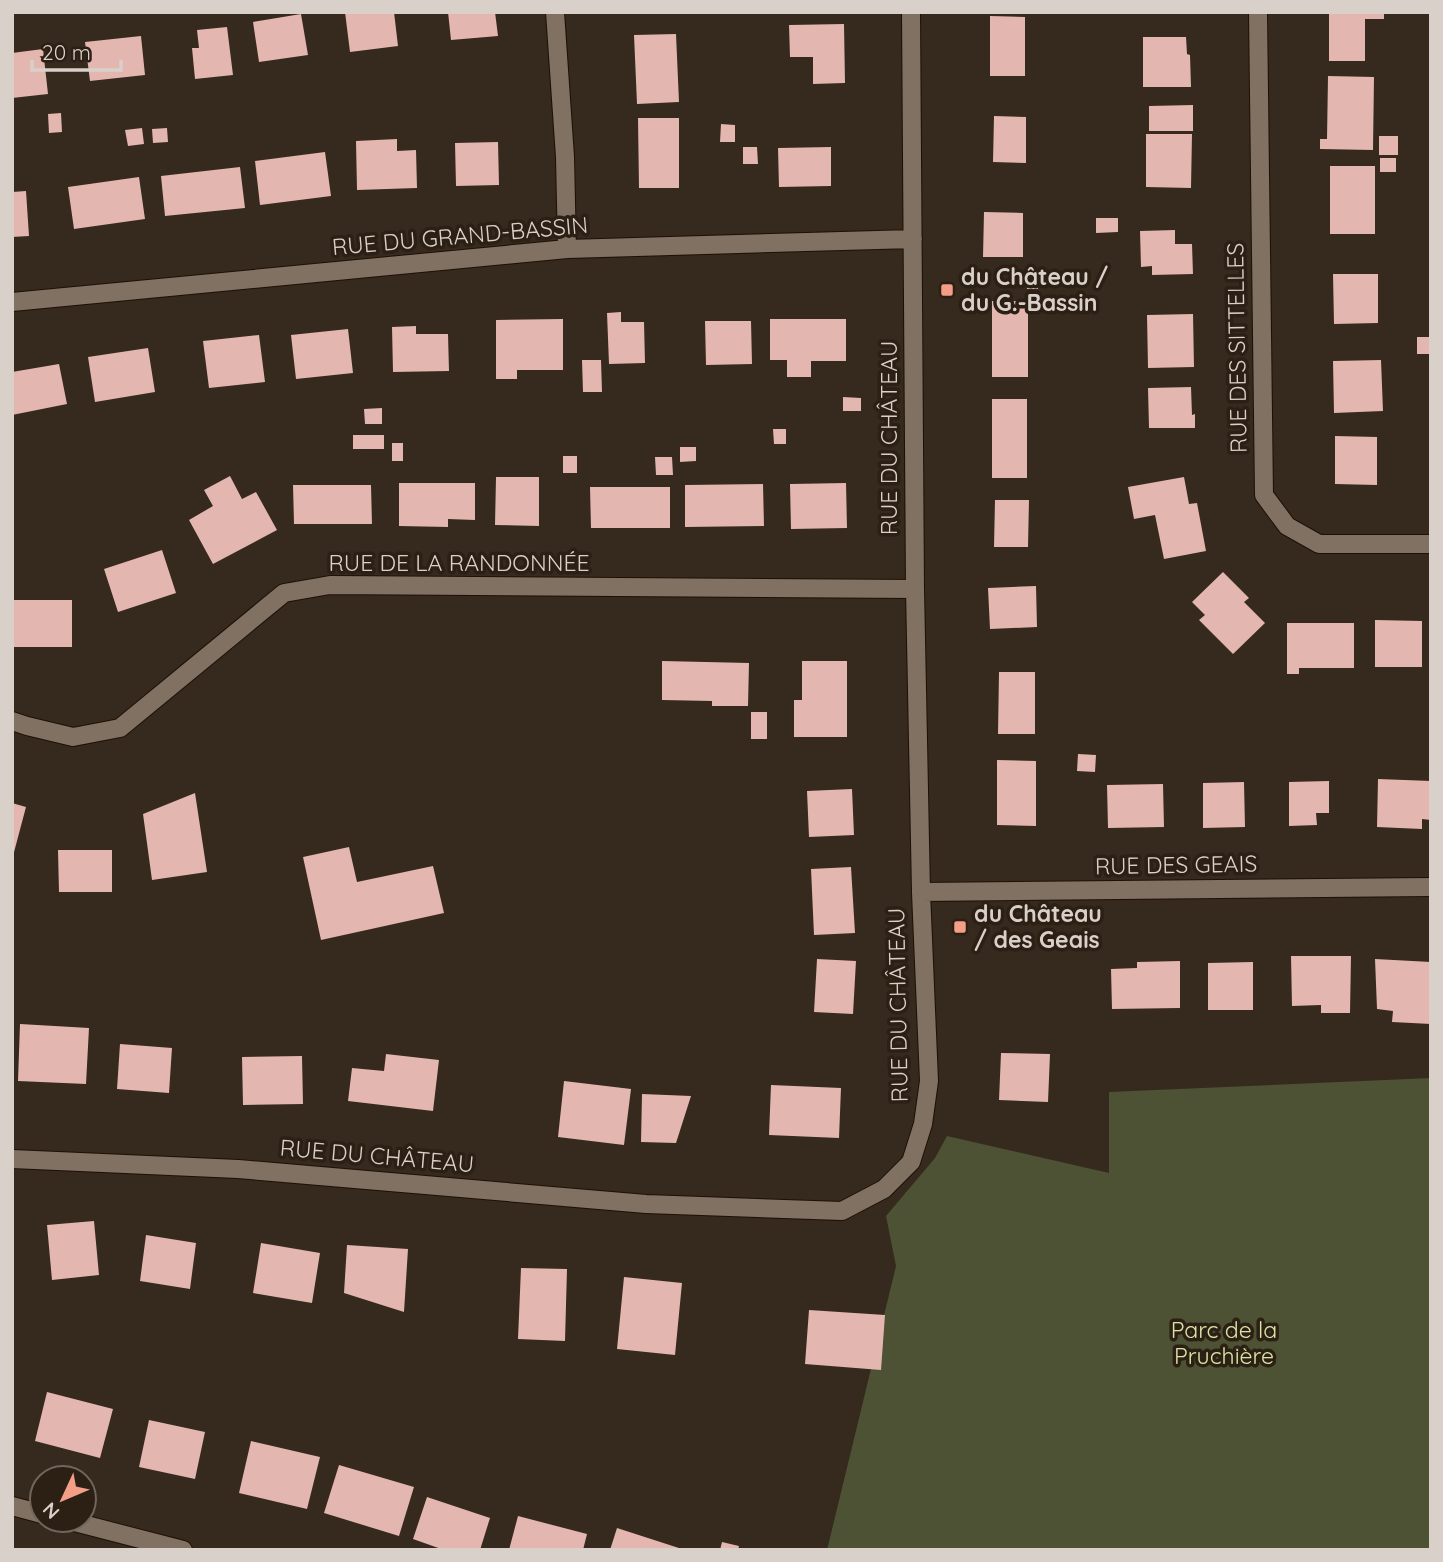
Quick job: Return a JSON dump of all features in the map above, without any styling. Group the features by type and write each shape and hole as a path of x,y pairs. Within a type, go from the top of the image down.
{"street":[{"path":"555,12 565,157 567,249"},
{"name":"RUE DU CHÂTEAU","path":"12,1159 238,1169 646,1203 842,1211 884,1189 911,1162 923,1124 929,1082 921,892 915,589 911,12"},
{"name":"RUE DES SITTELLES","path":"1258,12 1264,495 1287,526 1319,544 1431,544"},
{"name":"RUE DU GRAND-BASSIN","path":"12,302 567,249 913,239"},
{"name":"RUE DE LA RANDONNÉE","path":"12,721 73,737 120,728 284,593 330,585 915,589"},
{"name":"RUE DES GEAIS","path":"921,892 1431,887"},
{"path":"98,1528 183,1550"}],"green space":[{"name":"Parc de la Pruchière","path":"1431,1078 1431,1550 827,1550 896,1266 886,1216 935,1158 947,1136 1109,1173 1109,1092"}],"building":[{"path":"345,12 394,12 398,46 350,52"},
{"path":"448,12 495,12 498,36 451,40"},
{"path":"1329,12 1384,12 1384,19 1365,19 1365,61 1329,61"},
{"path":"301,14 308,55 259,62 253,22"},
{"path":"990,16 1025,17 1025,76 990,76"},
{"path":"844,24 845,83 813,84 813,57 790,57 789,25"},
{"path":"227,27 233,75 195,79 192,48 199,48 197,30"},
{"path":"676,34 679,102 637,104 634,35"},
{"path":"141,36 145,75 90,81 85,42"},
{"path":"1143,37 1186,37 1187,54 1190,55 1191,87 1143,87"},
{"path":"43,49 48,94 12,98 12,53"},
{"path":"1328,76 1374,77 1373,150 1320,149 1320,139 1327,139"},
{"path":"1193,105 1193,131 1149,131 1149,106"},
{"path":"61,113 62,132 49,133 48,114"},
{"path":"994,116 1026,117 1026,163 993,162"},
{"path":"638,118 679,118 679,188 639,188"},
{"path":"721,124 735,125 735,142 720,142"},
{"path":"142,128 144,144 128,146 125,130"},
{"path":"167,128 168,142 153,143 152,129"},
{"path":"1146,134 1192,134 1191,188 1146,187"},
{"path":"1379,136 1398,136 1398,155 1379,155"},
{"path":"397,139 397,151 416,150 417,188 357,190 356,141"},
{"path":"498,142 499,185 456,186 455,143"},
{"path":"743,147 757,147 758,164 743,164"},
{"path":"831,147 831,186 779,187 778,148"},
{"path":"325,152 331,196 260,205 255,161"},
{"path":"1380,158 1396,158 1396,172 1380,172"},
{"path":"1330,166 1375,166 1375,234 1330,234"},
{"path":"240,167 245,208 165,216 161,176"},
{"path":"139,177 145,219 74,229 68,187"},
{"path":"26,191 29,236 12,237 12,192"},
{"path":"984,212 1023,213 1023,257 983,257"},
{"path":"1096,218 1118,218 1118,232 1096,233"},
{"path":"1175,230 1175,244 1192,244 1193,274 1152,275 1152,266 1141,267 1140,231"},
{"path":"1027,271 1038,271 1038,289 1027,289"},
{"path":"1333,274 1378,274 1378,323 1334,324"},
{"path":"992,301 1028,301 1028,377 992,377"},
{"path":"621,312 621,322 644,322 645,363 609,364 607,313"},
{"path":"1193,314 1194,367 1148,368 1147,315"},
{"path":"563,319 563,370 517,370 517,379 496,379 496,320"},
{"path":"770,319 846,319 846,361 811,361 811,377 787,377 787,360 770,360"},
{"path":"705,321 751,321 752,364 706,365"},
{"path":"416,326 416,334 448,334 449,371 393,372 392,327"},
{"path":"348,329 353,373 296,379 291,335"},
{"path":"259,335 265,382 209,388 203,341"},
{"path":"1417,337 1430,337 1430,354 1417,354"},
{"path":"148,348 155,392 95,402 88,357"},
{"path":"582,360 601,360 602,392 583,392"},
{"path":"1381,360 1383,411 1334,413 1333,361"},
{"path":"59,364 67,404 12,415 12,372"},
{"path":"1191,387 1195,428 1149,428 1148,388"},
{"path":"843,397 861,398 861,411 843,411"},
{"path":"992,399 1027,399 1027,478 992,478"},
{"path":"382,408 382,424 365,424 364,409"},
{"path":"773,429 786,429 786,444 774,444"},
{"path":"353,435 384,435 384,449 353,449"},
{"path":"1335,436 1377,437 1377,485 1335,484"},
{"path":"392,443 403,443 403,461 392,461"},
{"path":"680,447 696,447 696,461 680,462"},
{"path":"563,456 577,456 577,473 563,473"},
{"path":"655,457 672,457 673,475 656,475"},
{"path":"230,476 242,499 256,492 277,530 213,564 189,520 213,506 204,490"},
{"path":"496,477 539,477 539,526 495,525"},
{"path":"1184,477 1189,504 1197,503 1206,551 1164,559 1155,515 1134,519 1128,487"},
{"path":"399,483 475,483 475,520 448,519 448,527 399,526"},
{"path":"846,483 847,528 791,529 790,484"},
{"path":"763,484 764,526 685,527 685,485"},
{"path":"293,485 371,485 372,524 294,524"},
{"path":"590,487 670,487 670,528 591,528"},
{"path":"995,500 1029,500 1028,547 994,547"},
{"path":"162,550 176,593 118,612 104,569"},
{"path":"1223,572 1249,598 1244,602 1265,623 1233,654 1199,620 1205,615 1192,602"},
{"path":"1036,586 1037,627 990,629 988,588"},
{"path":"12,600 72,600 72,647 12,647"},
{"path":"1375,620 1422,621 1422,667 1375,667"},
{"path":"1287,623 1354,623 1354,668 1299,668 1299,674 1287,674"},
{"path":"662,661 749,663 748,706 712,706 712,701 662,700"},
{"path":"802,661 847,661 847,737 794,737 794,700 802,700"},
{"path":"999,672 1035,672 1035,734 998,734"},
{"path":"751,712 767,712 767,739 751,739"},
{"path":"1078,754 1096,755 1095,772 1077,771"},
{"path":"997,760 1036,761 1036,826 997,825"},
{"path":"1378,779 1431,781 1431,820 1422,819 1422,829 1377,827"},
{"path":"1329,781 1329,813 1316,813 1317,825 1289,826 1289,782"},
{"path":"1244,782 1245,827 1203,828 1203,783"},
{"path":"1163,784 1164,827 1108,828 1107,785"},
{"path":"852,789 854,835 809,837 807,791"},
{"path":"195,793 207,872 152,880 143,814"},
{"path":"12,803 26,807 13,856 12,856"},
{"path":"349,847 357,882 433,866 444,913 321,940 303,857"},
{"path":"58,850 112,850 112,892 59,892"},
{"path":"851,867 855,933 814,935 811,869"},
{"path":"1291,956 1351,956 1350,1013 1321,1013 1321,1005 1292,1006"},
{"path":"817,959 856,961 853,1014 814,1012"},
{"path":"1375,959 1431,962 1431,1024 1392,1022 1393,1011 1377,1009"},
{"path":"1180,961 1180,1008 1112,1009 1111,969 1137,968 1137,962"},
{"path":"1253,962 1253,1010 1208,1010 1208,963"},
{"path":"20,1024 89,1028 86,1084 18,1081"},
{"path":"120,1044 172,1048 169,1093 117,1089"},
{"path":"1001,1053 1050,1054 1048,1102 999,1100"},
{"path":"386,1054 439,1060 433,1111 348,1101 352,1068 384,1071"},
{"path":"302,1056 303,1104 243,1105 242,1057"},
{"path":"564,1081 631,1089 624,1145 558,1137"},
{"path":"771,1085 841,1088 839,1138 769,1135"},
{"path":"642,1094 691,1096 676,1143 641,1142"},
{"path":"94,1221 99,1275 52,1280 47,1225"},
{"path":"146,1235 196,1243 190,1289 140,1281"},
{"path":"261,1243 320,1253 312,1303 253,1293"},
{"path":"347,1245 408,1249 404,1312 344,1293"},
{"path":"521,1268 567,1269 565,1341 518,1339"},
{"path":"624,1277 682,1283 675,1355 617,1349"},
{"path":"809,1310 885,1315 881,1370 805,1364"},
{"path":"47,1392 113,1409 100,1458 35,1441"},
{"path":"149,1420 205,1432 195,1479 139,1467"},
{"path":"251,1441 320,1457 307,1509 239,1493"},
{"path":"339,1465 414,1487 399,1536 324,1513"},
{"path":"427,1497 490,1518 480,1550 444,1550 413,1539"},
{"path":"518,1516 587,1534 583,1550 509,1550"},
{"path":"617,1528 682,1549 682,1550 610,1550"},
{"path":"722,1542 739,1546 738,1550 720,1550"}],"place":[{"name":"du Château / du G.-Bassin","path":"947,290"},
{"name":"du Château / des Geais","path":"960,927"}]}
